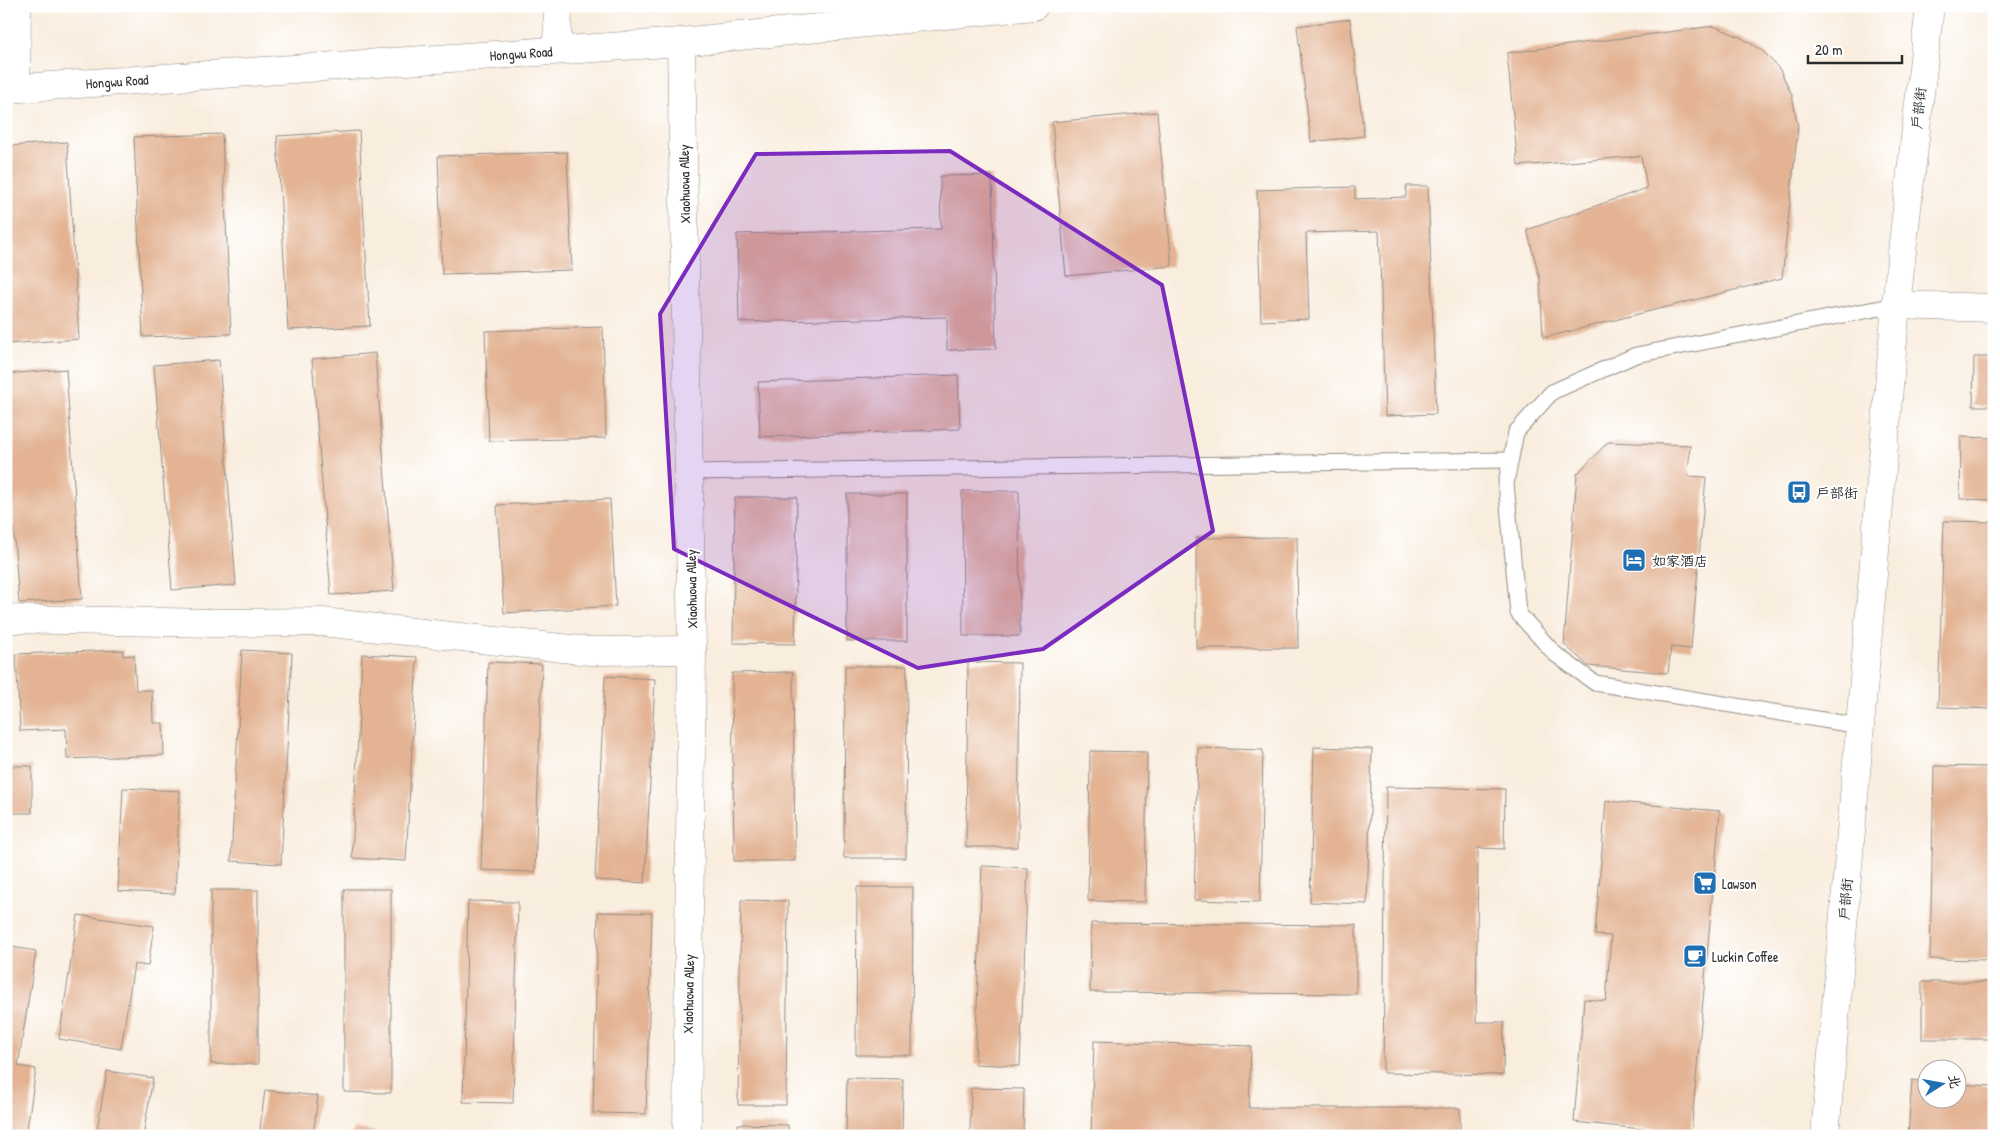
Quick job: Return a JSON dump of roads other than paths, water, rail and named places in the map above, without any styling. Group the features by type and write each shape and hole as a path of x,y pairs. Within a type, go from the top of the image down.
{"main road":[{"path":"11,88 17,6"},
{"path":"557,50 558,6"},
{"name":"Hongwu Road","path":"11,88 682,42 1034,6"},
{"name":"户部街","path":"1825,1136 1896,305 1930,6"},
{"name":"Xiaohuowa Alley","path":"682,42 692,650 687,1136"},
{"path":"1896,305 1994,308"},
{"path":"6,619 214,623 322,622 590,651 692,650"}],"lane":[{"path":"1860,726 1596,682 1555,654 1518,613 1506,483 1516,432 1552,392 1636,355 1896,305"},
{"path":"689,472 1510,460"}],"place":[{"name":"户部街","path":"1799,492"},
{"name":"如家酒店","path":"1634,560"},
{"name":"Lawson","path":"1705,883"},
{"name":"Luckin Coffee","path":"1695,956"}]}
